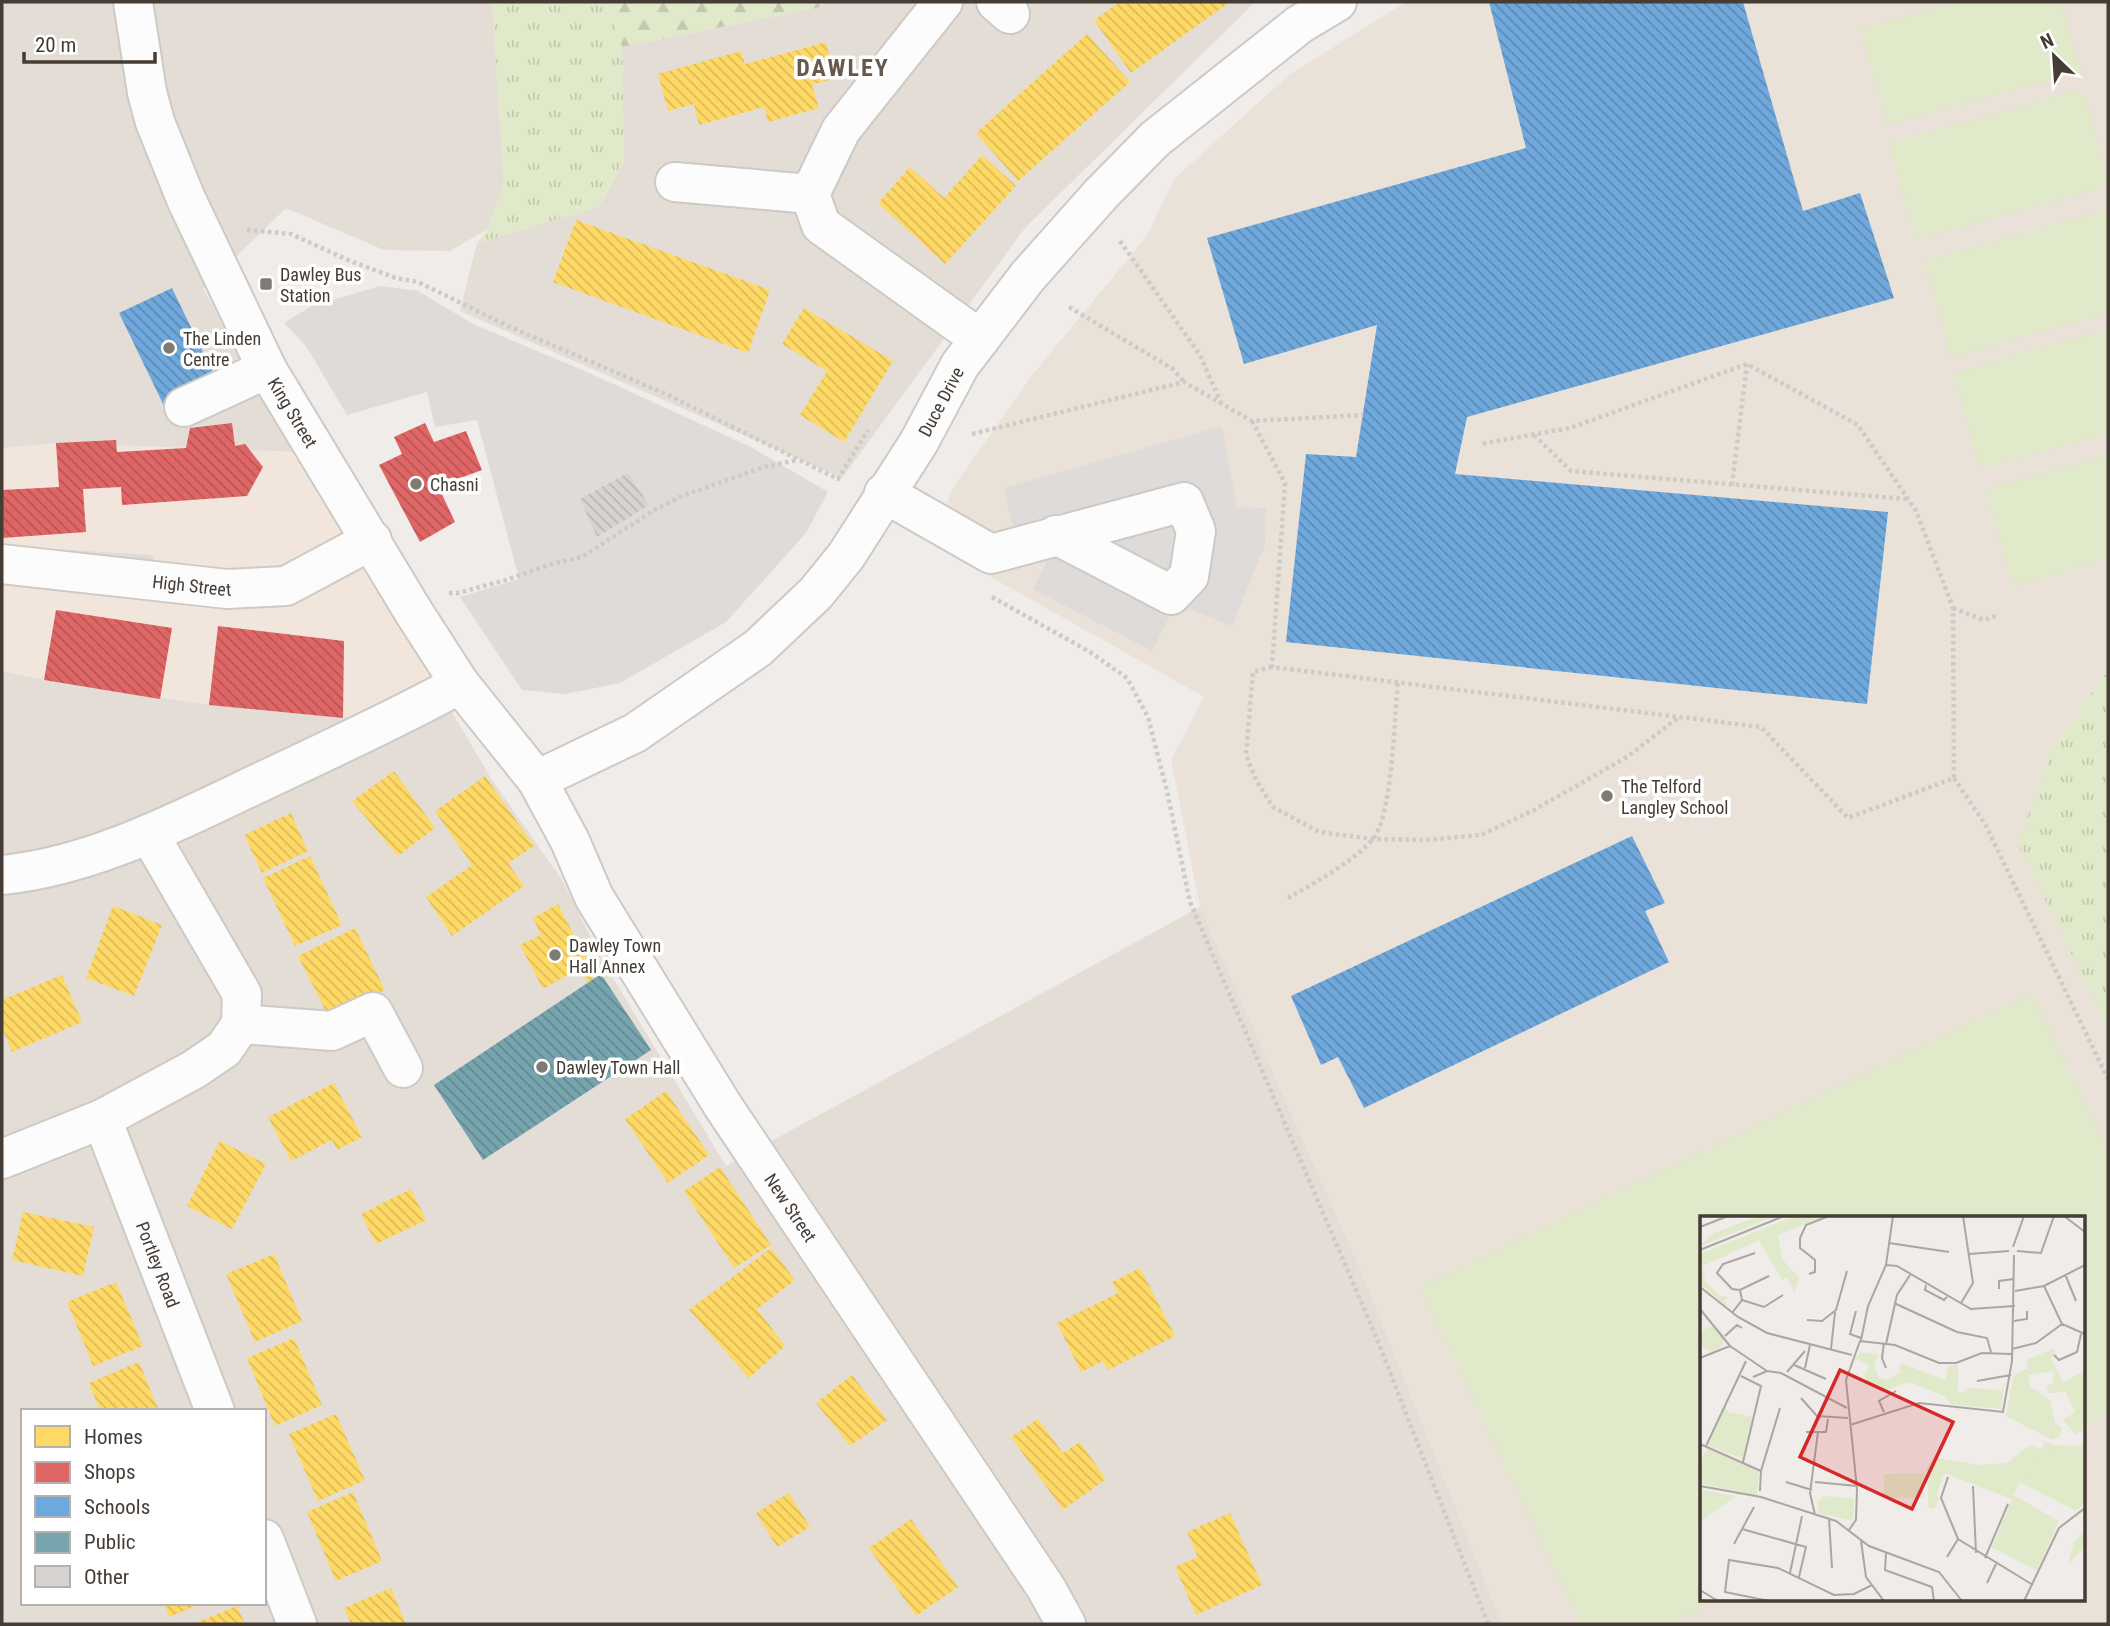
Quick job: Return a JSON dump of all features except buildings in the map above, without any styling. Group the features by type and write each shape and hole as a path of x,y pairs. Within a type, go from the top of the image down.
{"street":[{"path":"943,2 841,130 810,194 821,225 980,339"},
{"name":"Duce Drive","path":"537,780 635,733 758,648 816,593 846,556 919,442 960,365 1028,276 1101,194 1155,139 1300,24 1337,2"},
{"name":"King Street","path":"144,4 147,92 155,121 191,211 267,369 460,684"},
{"path":"675,182 810,194"},
{"path":"184,408 267,369"},
{"path":"884,493 991,554 1056,535"},
{"name":"High Street","path":"2,564 227,589 286,586 372,540"},
{"path":"2,875 29,872 82,858 149,834 349,740 460,684"},
{"name":"New Street","path":"460,684 537,780 570,841 594,897 723,1106 1046,1588 1066,1624"},
{"path":"2,1159 102,1119 193,1070 224,1049 241,1024 242,994 149,834"},
{"path":"241,1024 332,1031 373,1012 403,1068"},
{"name":"Portley Road","path":"102,1119 214,1409"},
{"path":"266,1544 297,1624"}],"path":[{"path":"243,229 291,234 350,261 396,278 418,282 508,326 668,395 838,479 868,430"},
{"path":"1120,242 1200,355 1221,403"},
{"path":"1069,307 1173,369 1184,382 1252,421 1285,482 1272,667"},
{"path":"1732,485 1747,364"},
{"path":"1481,444 1570,428 1747,364 1858,425 1916,511 1953,608 1954,778 1985,824 2108,1079"},
{"path":"969,435 1184,382"},
{"path":"1252,421 1363,415"},
{"path":"1534,435 1571,471 1908,499"},
{"path":"442,593 458,593 582,557 656,509 682,496 764,467 798,460"},
{"path":"984,592 1090,652 1127,678 1148,717 1167,791 1190,902 1377,1339 1488,1624"},
{"path":"1953,608 1984,620 1999,615"},
{"path":"1679,717 1627,757 1534,810 1481,835 1426,840 1373,839 1319,832 1273,807 1256,780 1246,755 1253,672 1272,667 1761,727 1848,818 1954,778"},
{"path":"1288,898 1327,876 1373,839 1381,823 1390,780 1398,682"}],"shaded area":[{"path":"2,2 492,2 504,184 488,229 450,251 384,250 286,208 203,289 492,780 562,880 601,958 726,1166 1200,907 1366,1282 1502,1624 2,1624"},
{"path":"826,2 1255,2 1025,228 842,478 460,311 477,243 599,207 624,162 622,47 821,7"},
{"name":"The Telford Langley School","path":"1406,2 2108,2 2108,670 2053,748 2108,842 2108,1624 1502,1624 1366,1282 1200,907 1171,760 1204,697 929,542 955,485 1033,374 1147,236 1174,179 1289,75"},
{"path":"380,286 418,291 473,324 585,371 751,447 828,492 806,533 726,622 620,683 565,694 522,690 460,597 519,579 477,420 435,427 427,392 347,415 306,346 284,323 312,306"},
{"path":"1222,426 1237,507 1266,508 1265,545 1232,626 1176,604 1152,651 1033,589 1047,562 1012,524 1004,488"},
{"path":"56,443 302,452 449,688 343,718 209,705 2,671 2,448"},
{"path":"39,548 152,555 161,569 31,555"}],"green space":[{"path":"492,2 609,2 622,47 624,162 599,207 477,243 488,229 504,184"},
{"path":"609,2 826,2 821,7 622,47"},
{"path":"1957,2 2061,2 2081,71 1887,125 1860,29"},
{"path":"2083,89 2108,186 1916,240 1889,143"},
{"path":"2108,209 2108,313 1951,357 1924,261"},
{"path":"2108,329 2108,433 1980,469 1953,373"},
{"path":"2108,455 2108,559 2013,586 1985,490"},
{"path":"2108,670 2108,1029 2018,844 2053,748"},
{"path":"2032,993 2108,1151 2108,1413 2086,1424 2086,1216 1700,1216 1700,1602 1714,1602 1666,1624 1581,1624 1419,1287"}],"place":[{"name":"Dawley Bus Station","path":"266,284"},
{"name":"The Linden Centre","path":"169,348"},
{"name":"Chasni","path":"416,484"},
{"name":"The Telford Langley School","path":"1607,796"},
{"name":"Dawley Town Hall Annex","path":"555,955"},
{"name":"Dawley Town Hall","path":"542,1067"}],"district":[{"name":"DAWLEY","path":"843,68"}]}
